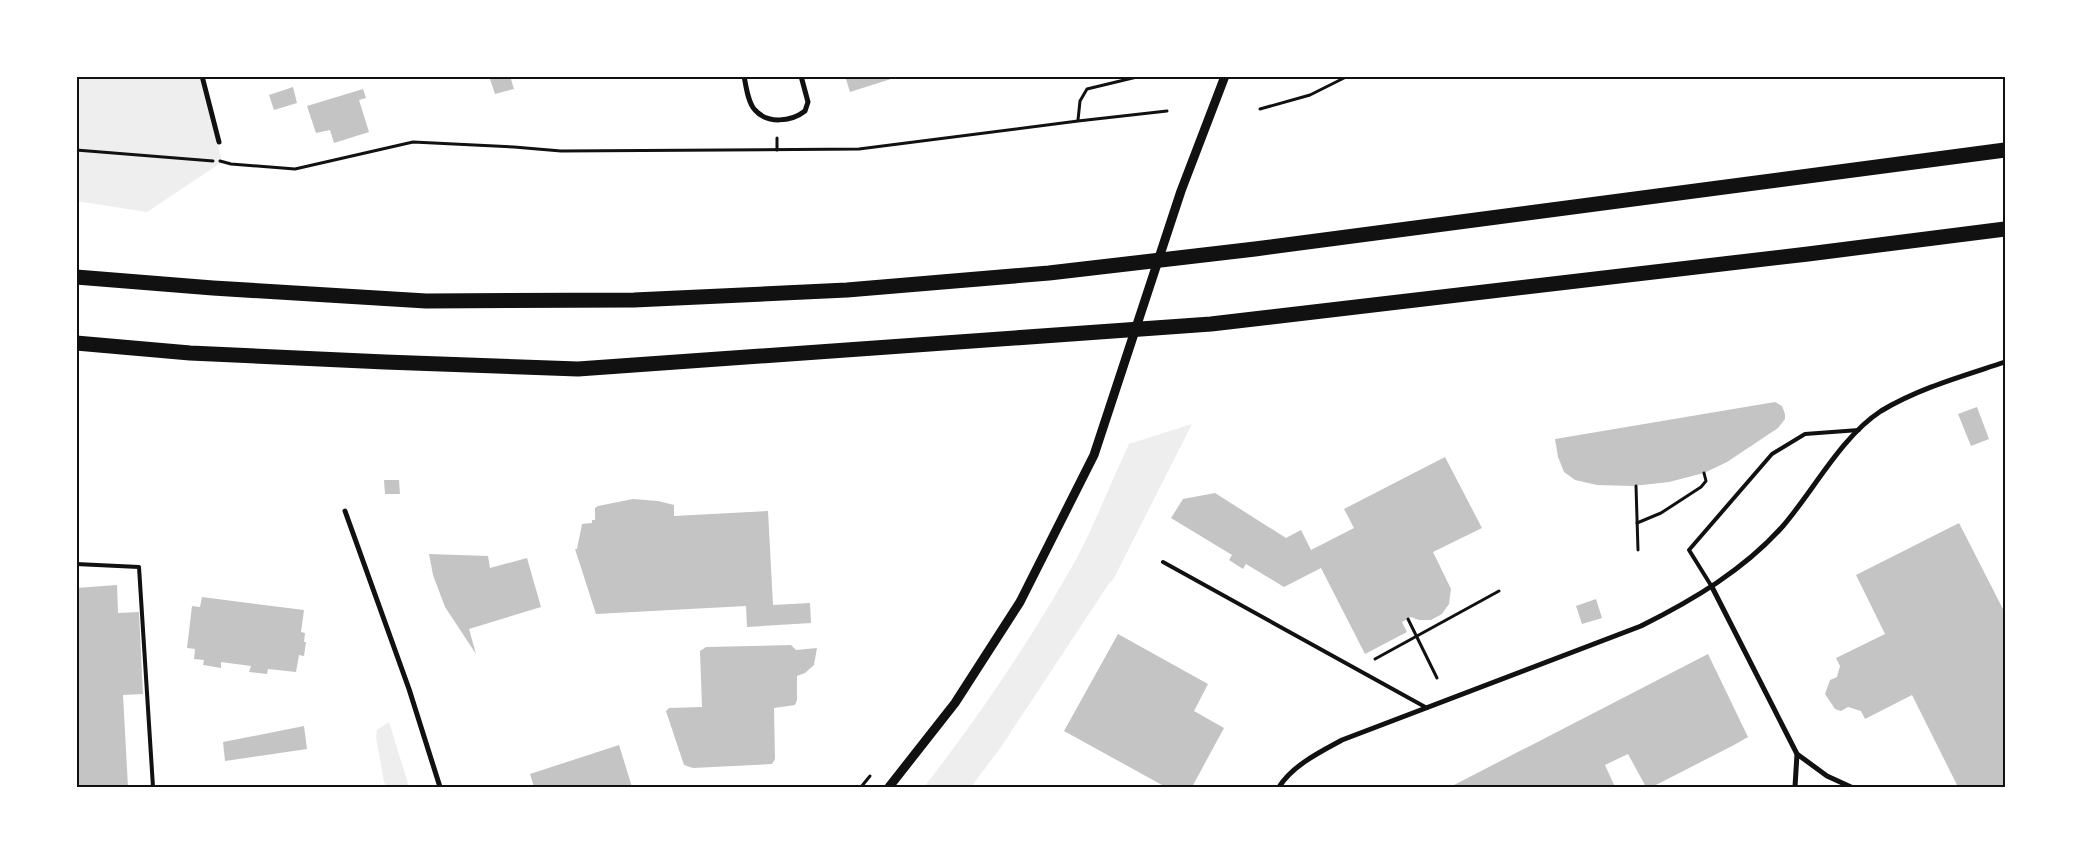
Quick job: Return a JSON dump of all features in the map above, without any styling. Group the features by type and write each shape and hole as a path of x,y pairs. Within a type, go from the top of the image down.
{"highway":[{"path":"76,277 212,288 426,301 634,300 847,290 1048,273 1255,250 2005,150"},
{"path":"76,343 190,353 578,369 1211,324 2005,229"}],"street":[{"path":"202,76 219,142"},
{"path":"744,76 753,109 763,117 777,120 788,120 805,111 808,102 801,76"},
{"path":"889,787 955,703 1020,602 1094,455 1181,191 1225,76"},
{"path":"1279,787 1283,780 1310,757 1342,740 1641,626 1678,608 1712,587 1752,556 1782,527 1841,449 1880,412 1910,396 2005,362"},
{"path":"345,511 409,689 440,787"},
{"path":"1712,587 1797,754 1827,776 1852,787"},
{"path":"1795,787 1797,754"}],"lane":[{"path":"1712,587 1688,550 1772,454 1805,434 1859,430"},
{"path":"1163,562 1427,708"},
{"path":"76,564 139,567 153,787"}],"path":[{"path":"1078,121 1080,101 1087,89 1141,76"},
{"path":"1260,109 1310,95 1348,76"},
{"path":"76,150 295,169 413,142 561,151 860,149 1167,111"},
{"path":"1637,523 1661,513 1701,487 1706,481 1704,473"},
{"path":"1636,486 1638,550"},
{"path":"1356,668 1500,591"},
{"path":"1408,619 1437,678"},
{"path":"861,787 872,774"}],"shaded area":[{"path":"76,76 202,76 222,162 147,212 76,201"},
{"path":"1192,424 1113,580 1001,747 971,787 924,787 984,706 1056,594 1088,536 1129,444"},
{"path":"389,722 409,787 387,787 384,782 376,737 377,730"}],"building":[{"path":"489,76 510,76 514,89 495,94"},
{"path":"845,76 890,76 891,79 850,92"},
{"path":"293,87 297,103 274,110 269,95"},
{"path":"363,89 366,98 359,100 369,132 334,143 330,130 316,133 307,106"},
{"path":"1775,402 1782,406 1785,414 1785,419 1778,428 1727,462 1704,473 1669,482 1633,486 1597,485 1575,480 1564,472 1558,457 1555,439"},
{"path":"1977,407 1989,439 1971,446 1958,414"},
{"path":"1445,457 1482,528 1433,552 1451,589 1449,604 1442,614 1431,620 1419,620 1411,617 1402,622 1407,632 1365,654 1321,568 1284,587 1246,564 1243,569 1229,560 1232,555 1171,518 1183,499 1215,493 1286,538 1301,530 1311,550 1354,528 1344,509"},
{"path":"384,480 399,480 400,494 385,494"},
{"path":"633,499 658,501 674,505 674,516 768,511 773,605 810,603 811,623 747,627 746,606 596,614 575,549 577,549 582,524 592,523 592,520 595,520 595,508 598,506"},
{"path":"1959,523 2005,613 2005,787 1958,787 1912,695 1865,719 1861,711 1848,707 1841,711 1835,709 1825,694 1830,680 1837,677 1840,666 1836,658 1885,634 1856,575"},
{"path":"429,554 488,556 490,568 527,558 541,607 469,629 476,654 445,607 433,575"},
{"path":"117,585 118,613 139,612 143,694 123,695 128,787 76,787 76,588"},
{"path":"202,597 304,610 301,632 305,633 304,642 306,642 304,656 299,655 296,672 268,669 267,674 249,672 251,666 221,662 221,668 203,665 204,660 194,659 195,649 187,648 192,606 200,607"},
{"path":"1596,599 1602,618 1582,624 1576,606"},
{"path":"1118,634 1208,684 1194,711 1224,728 1192,787 1161,787 1162,785 1064,731"},
{"path":"791,645 796,650 817,648 814,665 805,673 797,676 797,700 795,705 774,708 775,759 772,764 693,768 684,765 666,711 669,708 702,707 700,651 706,647"},
{"path":"1708,654 1748,737 1734,745 1652,787 1646,787 1628,754 1605,765 1615,787 1455,787 1454,785"},
{"path":"304,726 307,749 225,761 223,742"},
{"path":"619,745 632,787 534,787 530,774"}]}
